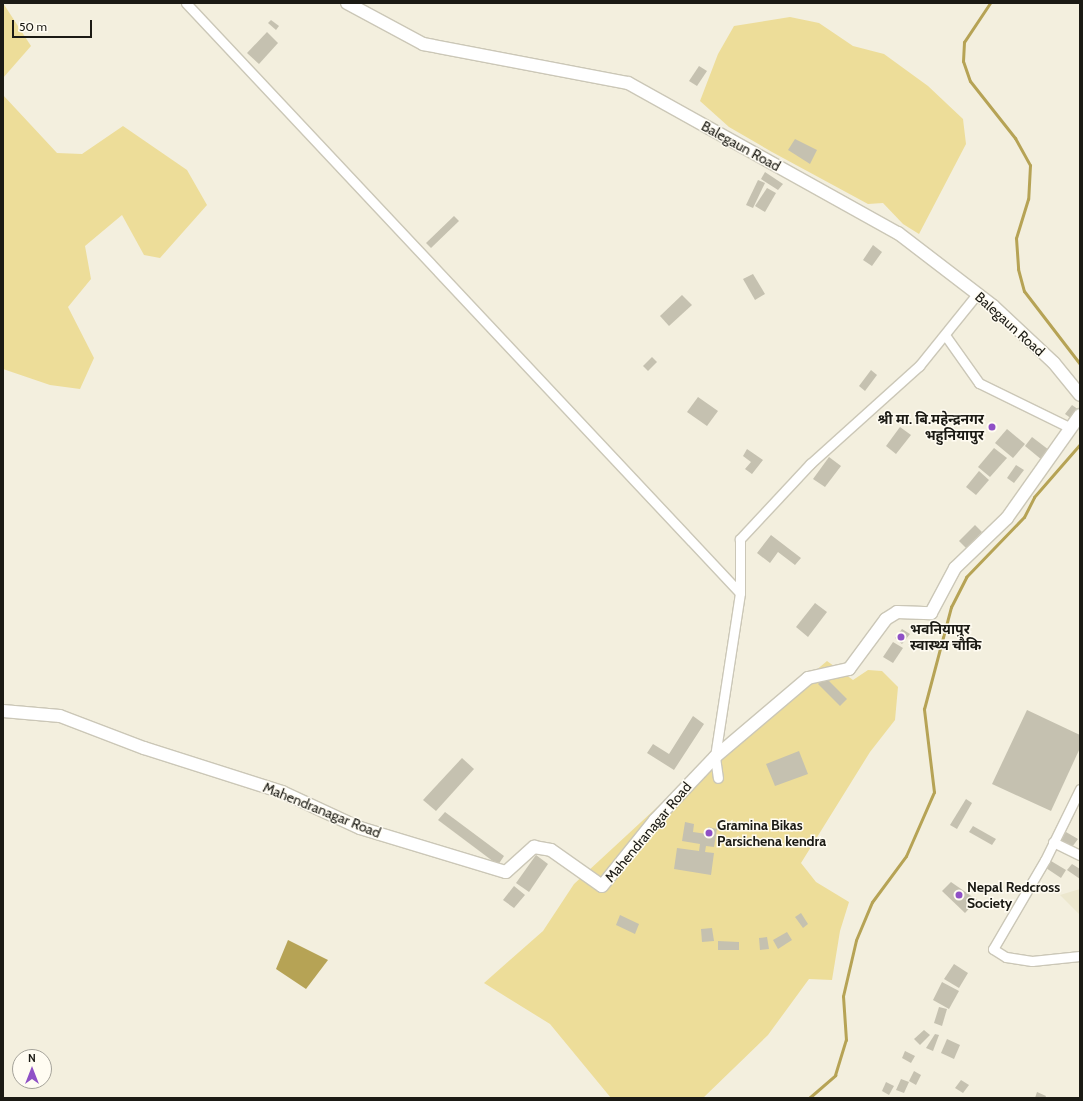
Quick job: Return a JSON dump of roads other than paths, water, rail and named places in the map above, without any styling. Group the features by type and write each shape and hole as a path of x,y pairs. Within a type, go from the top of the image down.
{"street":[{"path":"186,3 740,592"},
{"name":"Balegaun Road","path":"347,3 423,44 628,83 898,233 977,294 1054,363 1080,395"},
{"path":"718,778 715,757 740,592 740,539 810,464 919,366 977,294"},
{"path":"945,335 978,383 1071,428"},
{"name":"Mahendranagar Road","path":"3,711 60,716 144,748 282,792 360,828 506,872 534,847 551,850 602,886 654,820 715,757 808,678 849,668 886,619 897,612 930,613 954,568 1007,518 1080,415"},
{"path":"1080,789 1053,842 993,949 1006,957 1032,961 1080,956"},
{"path":"1053,842 1080,855"}],"waterway":[{"path":"990,3 964,42 963,61 970,81 1015,138 1030,165 1028,199 1016,238 1018,269 1024,291 1080,364"},
{"path":"809,1098 835,1075 846,1040 843,996 856,940 872,902 906,856 934,792 924,709 951,607 966,577 1024,517 1034,497 1080,444"}],"place":[{"name":"श्री मा. बि.महेन्द्रनगर भहुनियापुर","path":"992,427"},
{"name":"भवनियापुर स्वास्थ्य चाैकि","path":"901,637"},
{"name":"Gramina Bikas Parsichena kendra","path":"709,833"},
{"name":"Nepal Redcross Society","path":"959,895"}]}
